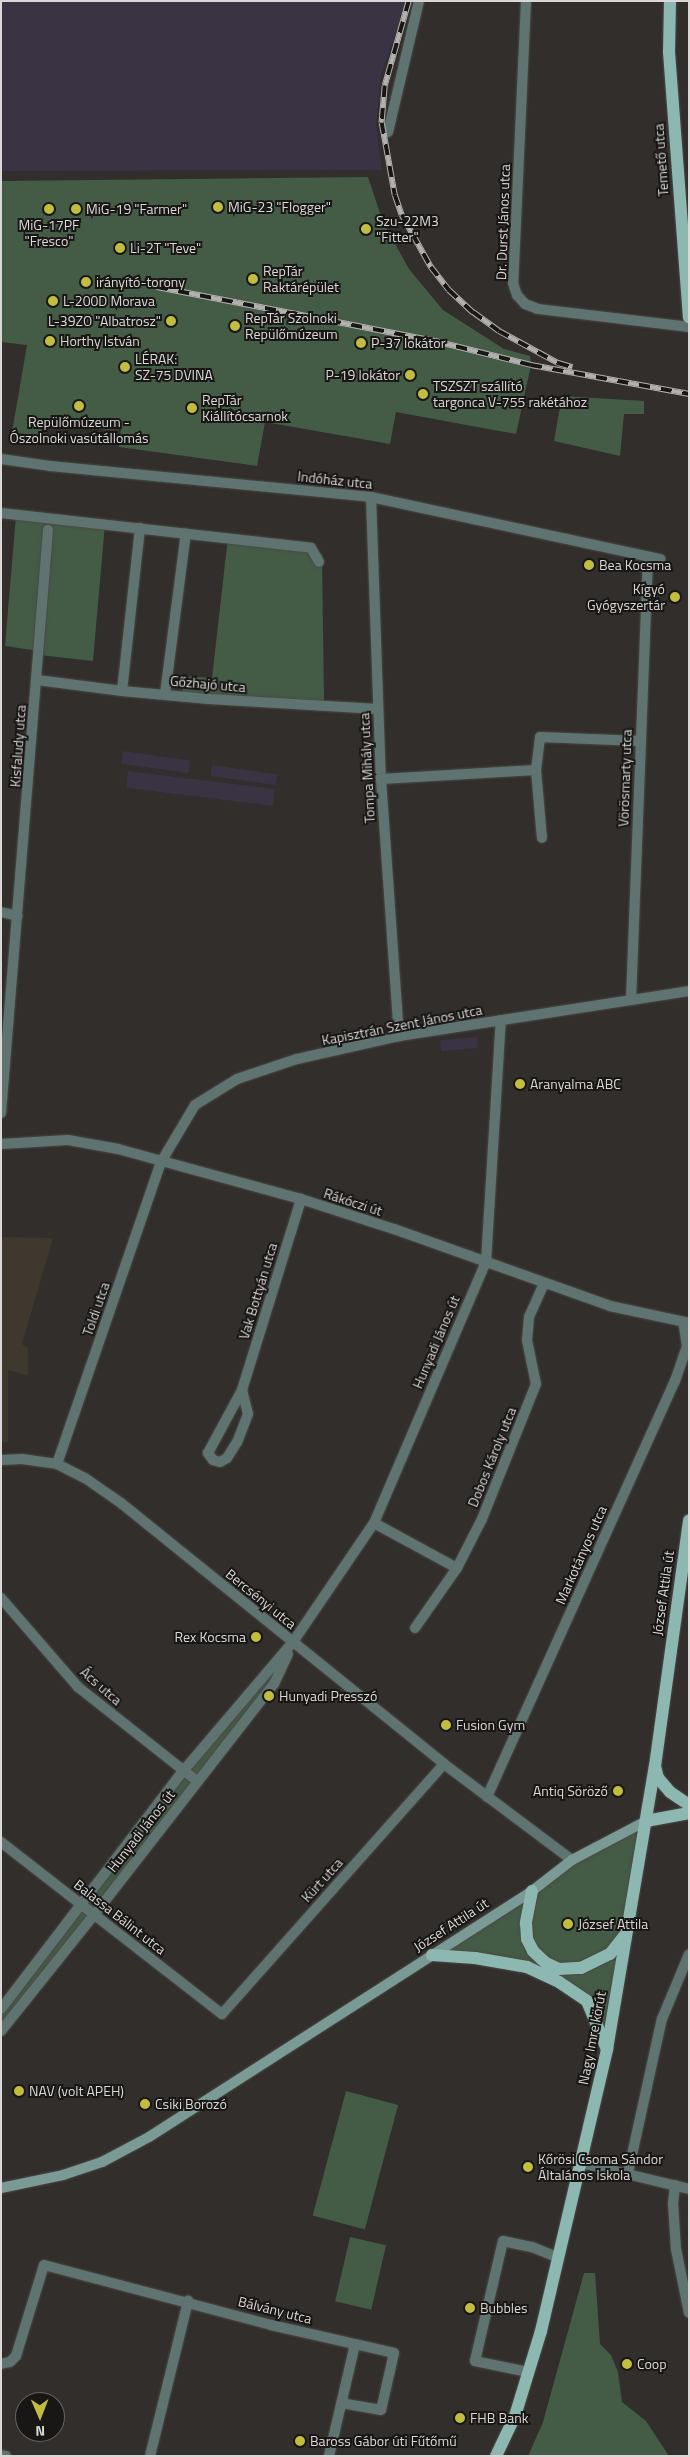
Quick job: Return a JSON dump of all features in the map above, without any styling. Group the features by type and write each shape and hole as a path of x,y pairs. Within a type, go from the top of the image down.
{"main road":[{"name":"Temető utca","path":"670,1 669,52 689,317"},
{"name":"József Attila út","path":"646,1822 689,1520"},
{"path":"655,1766 658,1778 670,1792 689,1804"},
{"path":"646,1822 689,1813"},
{"name":"Nagy Imre körút","path":"496,2456 514,2416 528,2372 541,2330 559,2258 607,2049 625,1934 646,1822"},
{"path":"532,1891 526,1922 527,1939 533,1951 546,1963 559,1969 570,1970 598,1961 610,1954 625,1934"},
{"path":"432,1955 475,1958 528,1967 559,1982 587,2001 607,2049"}],"street":[{"path":"388,132 419,1"},
{"name":"Dr. Durst János utca","path":"526,1 514,283 517,295 525,304 538,309 689,327"},
{"name":"Indóház utca","path":"1,459 50,466 371,497 660,558"},
{"name":"Tompa Mihály utca","path":"371,497 381,779 399,1036"},
{"path":"1,513 310,548 319,562"},
{"path":"122,691 140,528"},
{"name":"Kisfaludy utca","path":"1,1113 48,530"},
{"path":"165,694 186,533"},
{"name":"Vörösmarty utca","path":"631,1000 648,556"},
{"name":"Gőzhajó utca","path":"37,680 122,691 209,699 378,709"},
{"path":"542,838 536,770 540,738 640,740"},
{"path":"381,779 536,770"},
{"path":"1,912 18,916"},
{"name":"Kapisztrán Szent János utca","path":"161,1162 195,1105 237,1079 297,1059 399,1036 689,991"},
{"name":"Hunyadi János út","path":"1,2009 82,1906 184,1770 293,1642 374,1523 486,1262 501,1020"},
{"name":"Rákóczi út","path":"1,1144 68,1140 118,1149 301,1199 610,1306 686,1323"},
{"name":"Toldi utca","path":"57,1464 161,1162"},
{"name":"Vak Bottyán utca","path":"242,1390 248,1414 237,1442 227,1458 220,1462 213,1460 208,1453 242,1390 301,1199"},
{"name":"Dobos Károly utca","path":"415,1628 457,1568 482,1519 536,1384 527,1340 529,1318 544,1283"},
{"name":"Markotányos utca","path":"487,1797 675,1381 687,1346 686,1323"},
{"name":"Bercsényi utca","path":"1,1460 22,1459 57,1464 86,1478 121,1503 444,1764 572,1860"},
{"path":"374,1523 457,1568"},
{"name":"Ács utca","path":"1,1598 78,1687 198,1781"},
{"name":"Hunyadi János út","path":"1,2030 94,1915 274,1684 293,1642"},
{"name":"Kürt utca","path":"222,2014 444,1764"},
{"name":"József Attila út","path":"1,2188 63,2175 110,2158 148,2137 532,1891 572,1860 646,1822"},
{"name":"Balassa Bálint utca","path":"1,1842 222,2014"},
{"path":"628,2173 662,2019 689,1954"},
{"path":"581,2163 689,2189"},
{"path":"675,2185 673,2203 676,2249 689,2313"},
{"path":"528,2372 475,2361 503,2241 532,2247 559,2258"},
{"name":"Bálvány utca","path":"1,2364 10,2362 16,2356 44,2265 394,2354 380,2410 342,2403"},
{"path":"150,2456 188,2301"},
{"path":"329,2456 355,2344"},
{"path":"1,2455 6,2456"}],"shaded area":[{"path":"1,1 407,1 381,76 376,124 382,170 1,171"},
{"path":"123,751 190,760 189,773 121,764"},
{"path":"212,765 277,774 276,785 210,776"},
{"path":"128,771 275,789 273,806 126,788"},
{"path":"477,1037 478,1048 441,1051 440,1040"},
{"path":"1,1237 53,1238 22,1344 28,1348 28,1376 8,1370 8,1442 1,1443"}],"green space":[{"name":"RepTár Szolnoki Repülőmúzeum","path":"368,177 383,222 409,269 443,310 504,349 530,356 531,365 516,434 396,412 390,444 265,422 257,466 119,447 121,429 108,430 44,418 40,436 12,432 27,345 1,342 1,181"},
{"path":"562,396 644,401 644,414 624,414 620,456 554,441"},
{"path":"16,515 105,524 93,661 39,655 39,651 5,646"},
{"path":"228,537 322,554 324,699 318,705 182,696 184,676 212,678"},
{"path":"293,1642 274,1684 1,2031 1,2009 184,1770"},
{"path":"646,1821 607,2049 587,2001 527,1967 432,1955 573,1860"},
{"path":"346,2091 398,2105 365,2230 313,2216"},
{"path":"350,2237 386,2245 371,2310 335,2301"},
{"path":"584,2273 595,2273 600,2344 611,2355 618,2372 622,2402 646,2421 669,2456 528,2456 543,2422"}],"railway":[{"path":"409,1 385,86 382,123 395,195 402,215 431,267 449,290 473,312 499,331 558,363 572,367"},
{"path":"157,287 435,341 531,365 689,394"}],"place":[{"name":"MiG-23 \"Flogger\"","path":"218,207"},
{"name":"MiG-17PF \"Fresco\"","path":"49,209"},
{"name":"MiG-19 \"Farmer\"","path":"76,209"},
{"name":"Szu-22M3 \"Fitter\"","path":"366,229"},
{"name":"Li-2T \"Teve\"","path":"120,248"},
{"name":"RepTár Raktárépület","path":"253,279"},
{"name":"irányító-torony","path":"86,282"},
{"name":"L-200D Morava","path":"53,301"},
{"name":"L-39ZO \"Albatrosz\"","path":"171,321"},
{"name":"RepTár Szolnoki Repülőmúzeum","path":"235,326"},
{"name":"Horthy István","path":"50,341"},
{"name":"P-37 lokátor","path":"361,343"},
{"name":"LÉRAK: SZ-75 DVINA","path":"125,367"},
{"name":"P-19 lokátor","path":"410,375"},
{"name":"TSZSZT szállító targonca V-755 rakétához","path":"423,394"},
{"name":"Repülőmúzeum - Ószolnoki vasútállomás","path":"79,406"},
{"name":"RepTár Kiállítócsarnok","path":"192,408"},
{"name":"Bea Kocsma","path":"589,565"},
{"name":"Kígyó Gyógyszertár","path":"675,597"},
{"name":"Aranyalma ABC","path":"520,1084"},
{"name":"Rex Kocsma","path":"256,1637"},
{"name":"Hunyadi Presszó","path":"269,1696"},
{"name":"Fusion Gym","path":"446,1725"},
{"name":"Antiq Söröző","path":"618,1791"},
{"name":"József Attila","path":"568,1924"},
{"name":"NAV (volt APEH)","path":"19,2091"},
{"name":"Csiki Borozó","path":"145,2104"},
{"name":"Kőrösi Csoma Sándor Általános Iskola","path":"528,2167"},
{"name":"Bubbles","path":"470,2308"},
{"name":"Coop","path":"627,2364"},
{"name":"FHB Bank","path":"460,2418"},
{"name":"Baross Gábor úti Fűtőmű","path":"300,2441"}]}
